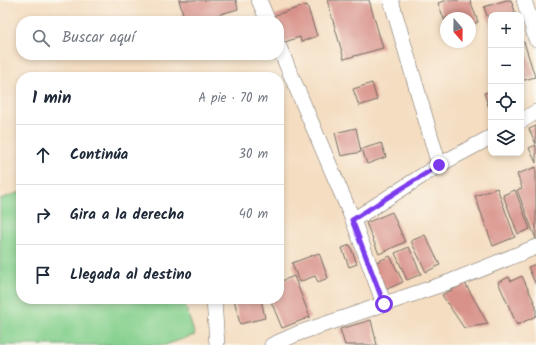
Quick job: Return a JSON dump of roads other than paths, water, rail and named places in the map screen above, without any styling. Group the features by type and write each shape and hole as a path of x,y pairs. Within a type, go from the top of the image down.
{"street":[{"path":"259,0 266,16"},
{"path":"391,0 439,165"},
{"path":"524,0 536,39"},
{"path":"284,60 352,220 384,304"},
{"path":"523,120 536,112"},
{"path":"352,220 439,165 488,139"},
{"path":"272,345 299,333 452,281 536,247"},
{"path":"214,304 217,345"}]}
